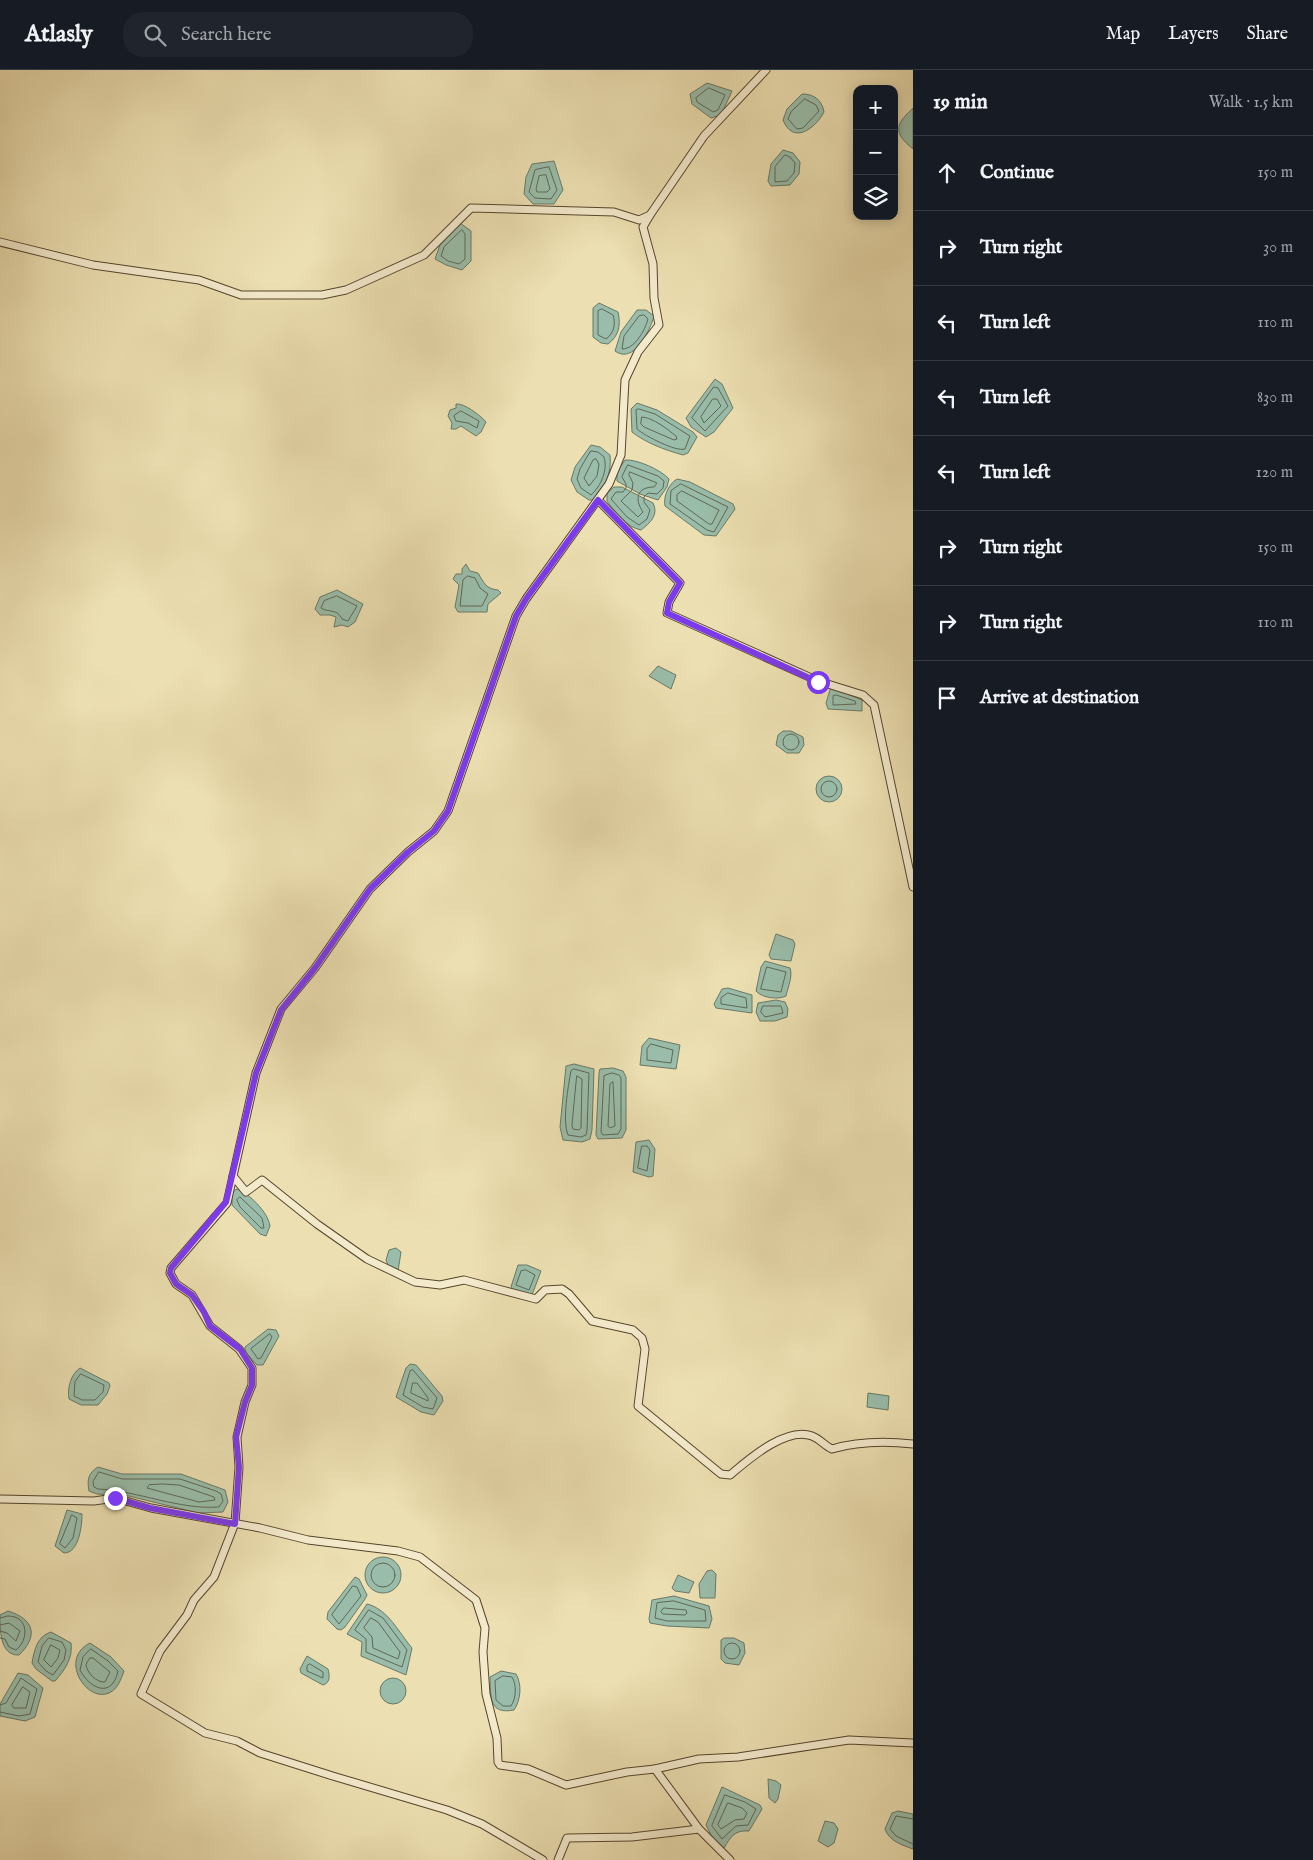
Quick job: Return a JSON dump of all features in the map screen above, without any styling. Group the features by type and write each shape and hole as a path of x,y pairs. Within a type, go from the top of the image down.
{"street":[{"path":"542,1860 482,1824 448,1810 336,1778 260,1753 237,1741 205,1733 141,1694 160,1651 187,1615 194,1600 214,1577 235,1524 239,1467 236,1437 245,1402 252,1385 252,1368 240,1349 210,1326 204,1312 192,1295 176,1284 170,1273 171,1268 226,1202 256,1073 281,1010 315,968 370,889 408,852 434,831 448,811 516,616 526,599 609,484 621,455 623,390 628,371 659,326 654,298 653,264 643,227 704,136 766,70"},
{"path":"0,242 93,265 199,280 241,295 322,295 346,290 424,255 471,208 614,212 639,220 650,215"},
{"path":"598,500 680,583 669,602 667,613 818,682 863,695 874,705 913,887"},
{"path":"233,1176 246,1192 262,1180 317,1224 367,1259 415,1282 440,1285 464,1280 536,1298 546,1290 562,1289 597,1323 633,1330 642,1338 645,1349 638,1406 721,1474 730,1475 760,1450 772,1444 803,1435 817,1438 832,1449 849,1444 875,1441 913,1444"},
{"path":"0,1499 94,1501 115,1498 150,1508 308,1540 398,1552 420,1557 476,1600 485,1628 483,1652 486,1694 497,1738 498,1762 500,1765 528,1769 566,1785 618,1773 655,1769 700,1759 738,1756 849,1740 913,1743"},
{"path":"655,1769 699,1829 730,1860"},
{"path":"558,1860 567,1838 632,1836 699,1829"}],"water":[{"path":"707,83 732,91 721,115 711,118 692,104 690,94"},
{"path":"802,94 817,98 824,112 810,129 798,133 792,132 787,128 783,120 787,109"},
{"path":"913,108 913,149 902,138 899,128 903,119"},
{"path":"783,150 793,153 800,162 799,174 790,185 771,186 768,181 771,164"},
{"path":"554,161 563,190 554,204 533,204 524,194 526,177 532,164"},
{"path":"460,223 471,231 471,261 462,270 435,259 440,245"},
{"path":"599,303 618,312 618,330 615,337 608,344 601,343 593,337 593,308"},
{"path":"637,310 646,310 654,316 645,337 635,350 629,353 622,354 615,351 621,332"},
{"path":"715,379 722,384 733,408 714,432 706,437 691,427 686,418"},
{"path":"637,403 657,410 693,432 697,437 688,453 683,455 663,448 643,440 632,432 631,409"},
{"path":"456,404 463,405 472,410 486,422 481,432 476,436 461,426 451,429 452,423 448,416 450,410 456,408"},
{"path":"591,445 600,447 610,455 609,473 596,500 589,500 577,492 571,480 575,467"},
{"path":"625,460 636,461 648,466 669,479 667,487 658,500 640,494 617,481 617,472"},
{"path":"677,479 690,482 733,504 735,509 716,536 704,535 665,506 667,491"},
{"path":"614,487 622,487 653,503 655,507 654,515 650,522 641,530 626,523 607,501 607,493"},
{"path":"466,564 470,571 478,573 488,587 501,593 488,604 487,612 458,612 455,607 459,585 453,579 456,574 462,574 462,569"},
{"path":"337,590 363,604 355,622 348,627 342,625 334,627 336,617 320,615 315,609 320,597"},
{"path":"658,666 676,675 671,689 649,676"},
{"path":"832,688 862,700 862,711 828,709 826,703"},
{"path":"783,731 791,731 803,737 804,745 799,753 787,753 776,745 778,735"},
{"path":"829,776 838,780 842,789 838,798 829,802 820,798 816,789 820,780"},
{"path":"776,934 793,940 795,944 791,961 771,959 769,955"},
{"path":"765,961 790,968 791,978 786,996 770,998 756,991 761,967"},
{"path":"728,988 752,995 752,1013 716,1008 714,1004 722,989"},
{"path":"776,1000 785,1002 788,1009 787,1017 775,1021 760,1021 756,1012 758,1003"},
{"path":"649,1038 680,1045 676,1069 640,1065 642,1046"},
{"path":"574,1064 594,1069 592,1130 590,1139 582,1142 563,1140 560,1127 566,1066"},
{"path":"613,1068 623,1071 626,1077 626,1130 622,1138 598,1139 596,1135 599,1073 600,1069"},
{"path":"649,1140 655,1149 653,1176 649,1177 633,1172 636,1142"},
{"path":"236,1189 247,1194 266,1215 270,1226 266,1236 260,1234 232,1205 232,1194"},
{"path":"396,1248 401,1252 398,1271 388,1265 386,1260 389,1250"},
{"path":"518,1265 527,1265 541,1271 532,1295 513,1291 511,1287"},
{"path":"268,1329 276,1330 279,1336 263,1365 257,1365 245,1352 245,1347"},
{"path":"410,1364 416,1365 442,1396 443,1401 434,1415 421,1412 396,1397 406,1368"},
{"path":"80,1368 109,1383 110,1386 107,1394 98,1405 81,1405 69,1399 70,1382"},
{"path":"868,1393 889,1396 888,1410 867,1407"},
{"path":"98,1467 122,1474 181,1474 225,1490 228,1502 223,1512 198,1513 129,1496 97,1494 89,1491 88,1483 90,1474"},
{"path":"67,1510 82,1514 82,1519 79,1538 76,1544 69,1552 64,1553 55,1546"},
{"path":"383,1557 395,1563 401,1575 395,1587 383,1593 371,1587 365,1575 371,1563"},
{"path":"712,1570 716,1574 715,1598 700,1598 699,1584 707,1571"},
{"path":"678,1575 694,1582 689,1593 675,1591 672,1588"},
{"path":"355,1577 359,1579 367,1595 345,1627 341,1630 337,1629 327,1619 328,1612"},
{"path":"674,1596 709,1606 712,1619 709,1628 667,1626 650,1623 652,1600"},
{"path":"367,1604 387,1616 412,1648 406,1675 361,1656 362,1642 347,1634"},
{"path":"8,1611 24,1619 31,1629 29,1641 19,1655 8,1651 2,1641 0,1615"},
{"path":"51,1632 71,1643 71,1654 68,1664 55,1681 52,1681 36,1669 32,1663 39,1640"},
{"path":"724,1638 734,1638 744,1643 745,1653 739,1665 725,1663 721,1659 721,1640"},
{"path":"90,1643 111,1657 124,1671 117,1686 109,1693 92,1692 79,1678 76,1659 81,1650"},
{"path":"307,1656 328,1669 329,1679 327,1683 323,1685 301,1673 300,1669"},
{"path":"501,1671 516,1674 518,1678 520,1687 519,1697 514,1710 499,1710 495,1707 491,1697 490,1677"},
{"path":"18,1673 28,1675 43,1688 35,1717 25,1721 0,1716 0,1704"},
{"path":"393,1678 402,1682 406,1691 402,1700 393,1704 384,1700 380,1691 384,1682"},
{"path":"768,1779 776,1781 781,1785 778,1799 775,1803 769,1798"},
{"path":"722,1787 760,1805 762,1809 749,1831 734,1835 724,1848 712,1837 706,1825"},
{"path":"898,1811 913,1814 913,1849 893,1840 885,1829 892,1813"},
{"path":"825,1821 834,1823 838,1829 834,1843 828,1847 818,1841"}],"route":[{"path":"115,1498 150,1508 235,1524 239,1467 236,1437 245,1402 252,1385 252,1368 240,1349 210,1326 204,1312 192,1295 176,1284 170,1273 171,1268 226,1202 256,1080 256,1073 268,1038 281,1010 315,968 370,889 408,852 434,831 448,811 516,616 526,599 598,500 680,583 669,602 666,610 667,613 818,682"}]}
